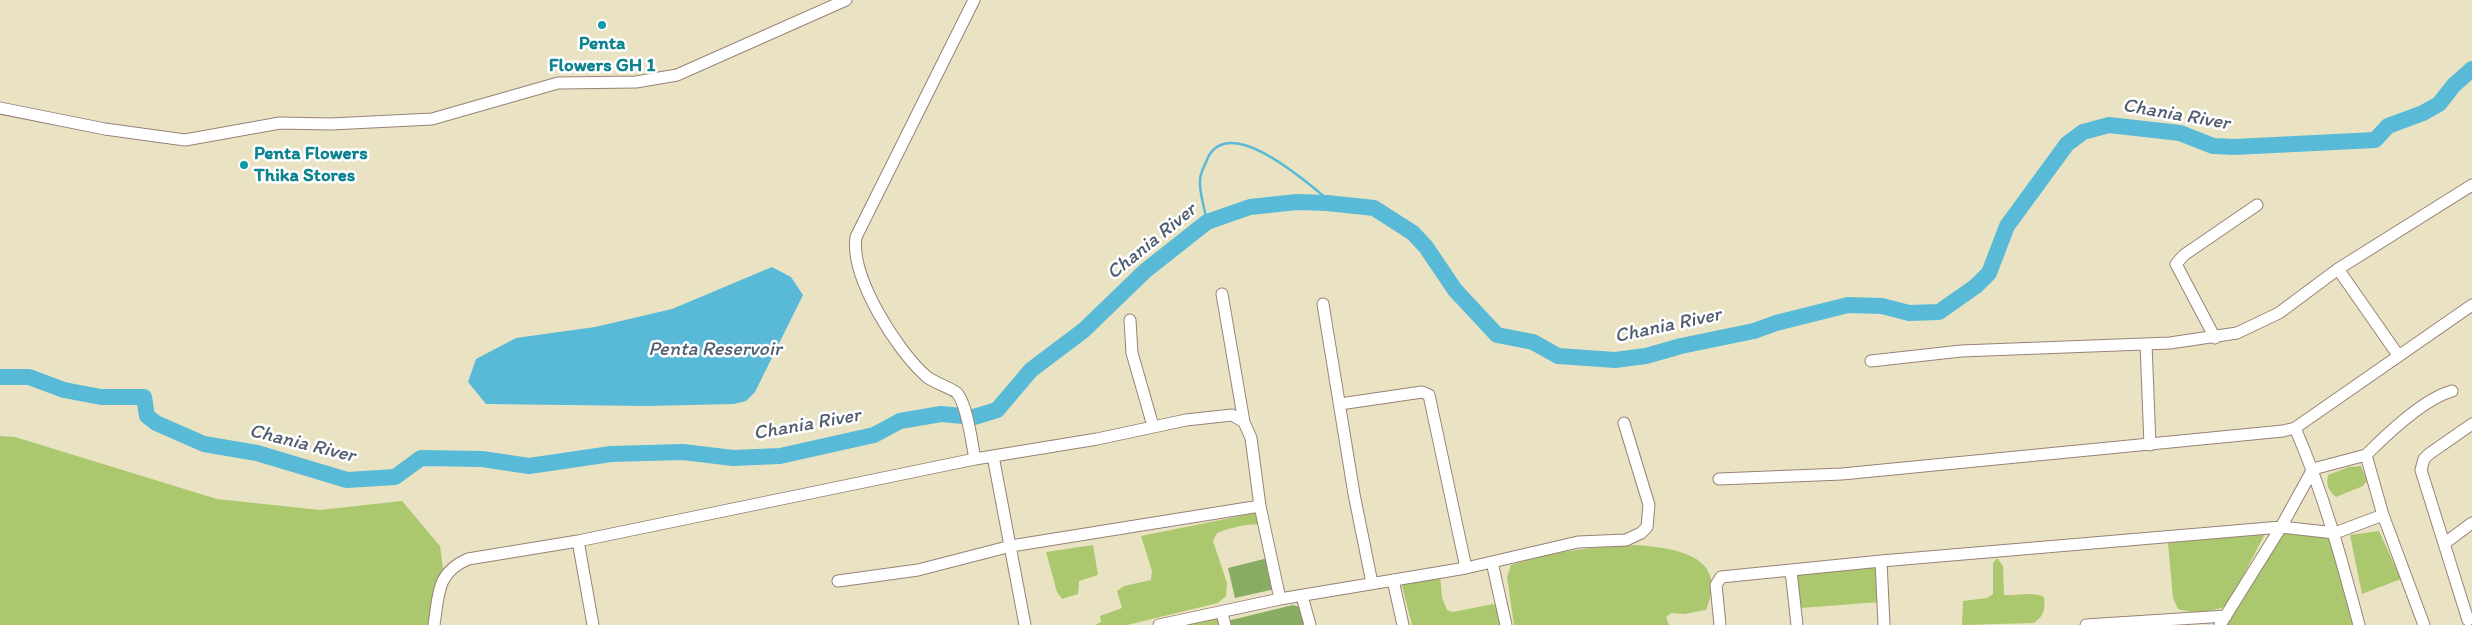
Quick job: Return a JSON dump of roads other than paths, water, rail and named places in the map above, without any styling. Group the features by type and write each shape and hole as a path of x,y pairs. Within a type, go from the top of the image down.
{"street":[{"path":"0,108 105,130 184,140 280,123 331,124 432,119 462,112 558,83 636,82 677,75 846,0"},
{"path":"974,0 856,237 855,245 860,269 870,296 893,339 927,377 959,395 968,420 975,459"},
{"path":"1871,361 1961,351 2146,344 2215,338 2237,333 2279,313 2338,269 2472,184"},
{"path":"2215,338 2176,264 2184,255 2258,205"},
{"path":"2338,269 2398,355"},
{"path":"1222,294 1244,422 1251,438 1260,506 1280,599"},
{"path":"1323,304 1354,494 1372,583"},
{"path":"1719,479 1842,474 2262,434 2295,428 2472,305"},
{"path":"1130,320 1132,353 1153,426"},
{"path":"2146,344 2150,444"},
{"path":"2086,625 2223,620 2282,527 2313,469 2366,456 2399,423 2452,391"},
{"path":"1340,404 1422,392 1429,394 1466,568"},
{"path":"434,625 441,580 457,564 468,559 578,541 975,459 1097,439 1153,426 1232,415 1244,422"},
{"path":"1159,625 1222,613 1280,599 1466,568 1555,546 1578,542 1626,540 1641,533 1649,520 1649,505 1624,423"},
{"path":"2468,621 2446,543 2421,470 2424,459 2441,444 2472,424"},
{"path":"2295,428 2313,469 2335,533 2359,625"},
{"path":"993,456 1026,625"},
{"path":"2366,456 2383,515 2424,625"},
{"path":"838,581 918,570 1011,546 1260,506"},
{"path":"1720,625 1716,585 1721,577 1881,561 2282,527 2335,533 2383,515"},
{"path":"2446,543 2472,523"},
{"path":"578,541 593,625"},
{"path":"1881,561 1884,625"},
{"path":"1492,562 1506,625"},
{"path":"1791,571 1797,625"},
{"path":"1392,580 1403,625"},
{"path":"1302,596 1310,625"},
{"path":"1222,613 1225,625"}],"water":[{"name":"Penta Reservoir","path":"772,267 791,277 803,295 755,392 746,401 734,404 647,406 486,404 468,382 476,359 516,338 595,327 672,309"}],"waterway":[{"name":"Chania River","path":"0,377 29,377 64,390 101,397 144,397 147,416 156,423 204,444 257,453 347,480 395,477 421,458 482,459 529,466 611,454 683,452 733,458 780,456 874,435 900,421 941,414 974,417 997,410 1031,370 1084,330 1145,271 1207,222 1250,207 1297,202 1374,208 1413,233 1426,247 1455,290 1497,335 1533,342 1558,356 1615,360 1646,356 1681,346 1754,331 1776,323 1848,305 1882,306 1909,313 1939,312 1976,286 1989,273 2007,226 2067,144 2083,132 2109,125 2180,133 2213,146 2234,147 2375,140 2388,126 2423,113 2439,104 2454,85 2472,69"},
{"path":"1207,222 1200,190 1201,175 1206,162 1216,148 1230,143 1247,146 1265,154 1301,177 1326,198"}],"place":[{"name":"Penta Flowers GH 1","path":"602,25"},
{"name":"Penta Flowers Thika Stores","path":"244,165"}]}
